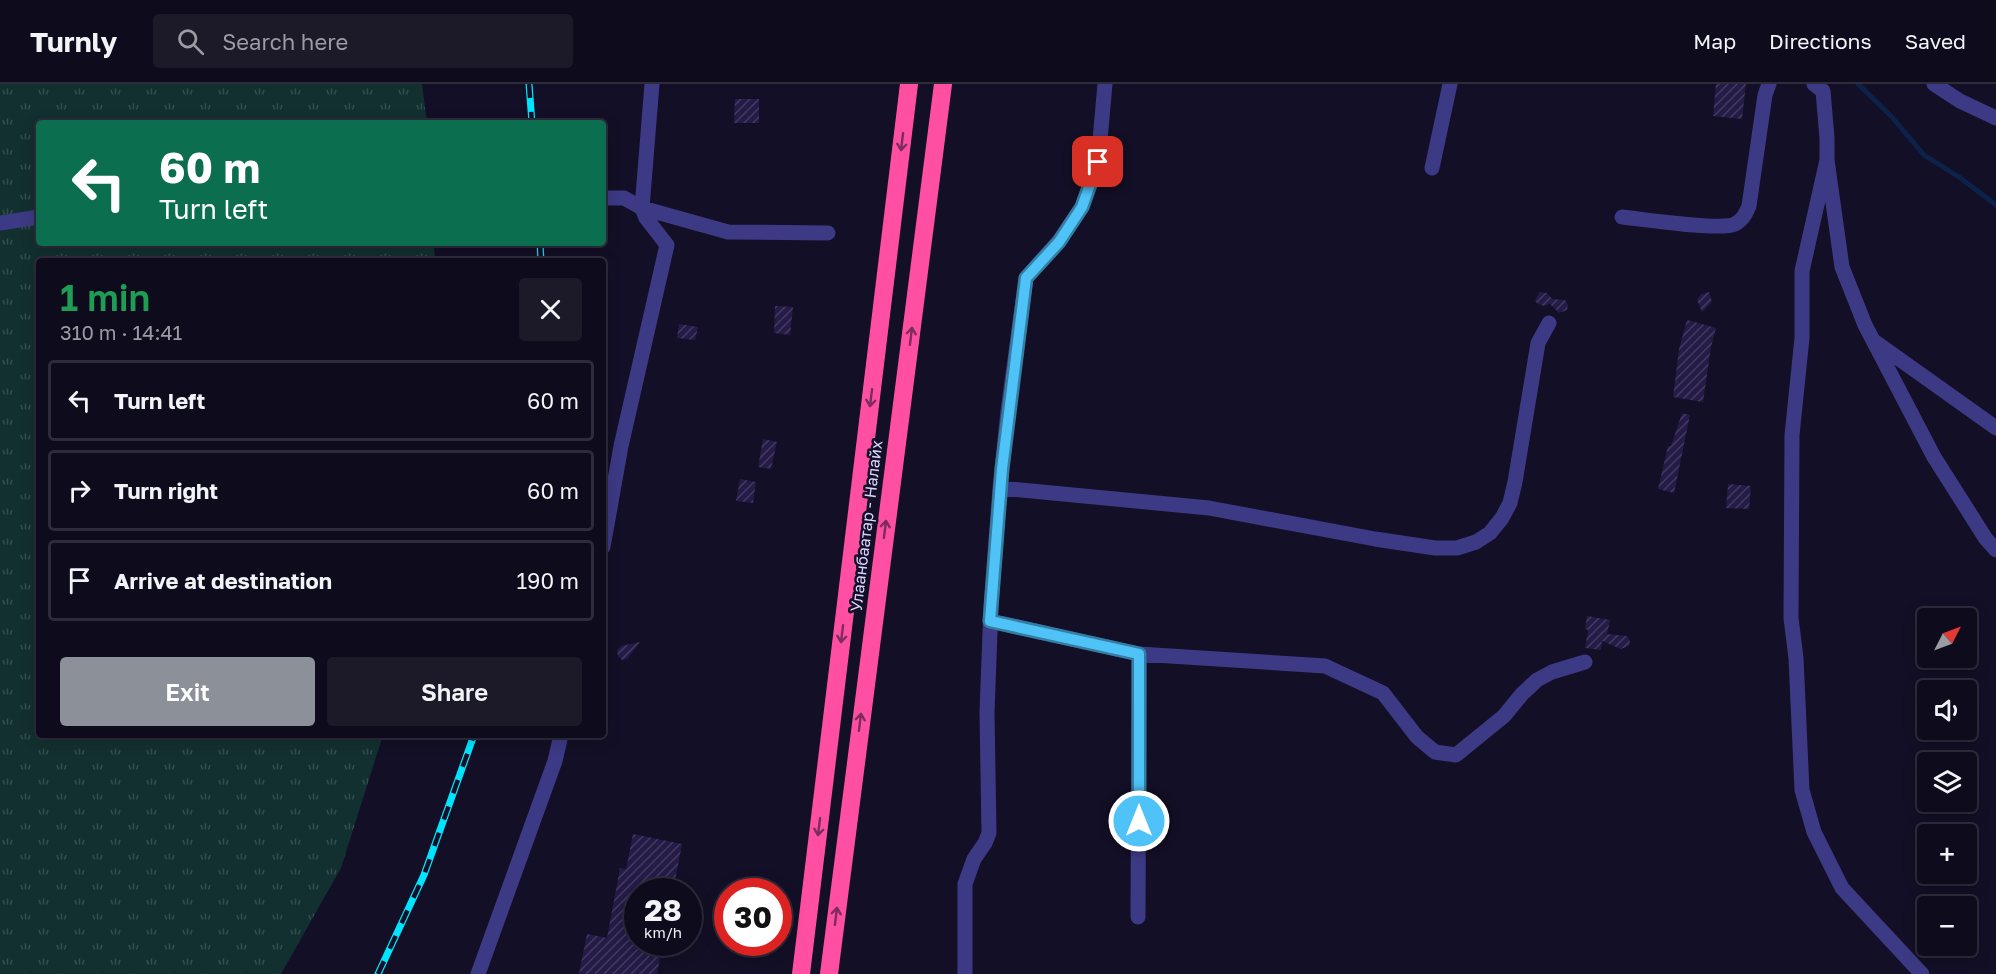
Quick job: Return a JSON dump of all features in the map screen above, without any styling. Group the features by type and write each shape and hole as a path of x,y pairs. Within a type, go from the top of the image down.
{"highway":[{"name":"Улаанбаатар - Налайх","path":"801,974 909,84"},
{"name":"Улаанбаатар - Налайх","path":"829,974 943,84"}],"street":[{"path":"606,530 621,446 667,245 646,218 642,208 652,84"},
{"path":"965,974 964,884 974,859 989,834 987,712 990,621 1008,411 1026,278 1059,242 1082,207 1098,162 1105,84"},
{"path":"1432,168 1450,84"},
{"path":"1622,217 1717,226 1734,225 1743,219 1749,206 1765,95 1769,84"},
{"path":"1814,84 1823,91 1827,160 1842,267 1865,325 1934,457 1996,550"},
{"path":"1934,84 1960,101 1996,118"},
{"path":"1827,160 1802,271 1802,338 1792,435 1791,618 1796,658 1802,790 1814,832 1842,888 1922,974"},
{"path":"606,198 624,198 642,208 728,232 828,233"},
{"path":"0,223 36,218"},
{"path":"1000,488 1209,508 1375,539 1435,548 1457,548 1476,542 1490,533 1510,503 1538,343 1549,323"},
{"path":"1872,339 1996,428"},
{"path":"990,621 1139,654 1325,666 1383,693 1418,736 1435,752 1456,755 1504,716 1522,694 1538,680 1552,672 1585,662"},
{"path":"1138,917 1139,654"},
{"path":"478,974 555,761 560,738"}],"green space":[{"path":"0,84 422,84 427,120 36,120 36,246 434,246 435,258 36,258 36,738 382,738 341,868 281,974 0,974"}],"building":[{"path":"1716,84 1746,84 1742,119 1713,116"},
{"path":"735,99 759,99 759,123 734,123"},
{"path":"1539,292 1547,293 1552,299 1565,300 1568,305 1567,310 1559,313 1550,304 1544,306 1538,304 1535,301"},
{"path":"1709,292 1712,302 1702,312 1697,300 1701,294"},
{"path":"775,306 793,307 790,335 774,333"},
{"path":"1687,320 1716,328 1703,402 1673,397 1679,349"},
{"path":"679,324 698,327 695,340 677,338"},
{"path":"1682,413 1690,415 1674,493 1658,489 1668,446 1671,446"},
{"path":"763,439 777,442 771,469 758,467"},
{"path":"740,479 756,482 753,503 736,501"},
{"path":"1728,484 1751,486 1749,509 1726,508"},
{"path":"1587,616 1610,620 1607,634 1627,636 1630,641 1629,646 1621,649 1602,641 1601,650 1585,648 1588,630 1585,629"},
{"path":"640,642 627,659 622,660 618,656 617,650 621,646"},
{"path":"633,834 682,844 675,878 624,878 624,956 660,956 657,974 579,974 587,934 607,938 620,868 626,869"}],"waterway":[{"path":"1858,84 1891,116 1924,155 1959,177 1996,205"}],"railway":[{"path":"529,84 532,120"},
{"path":"540,246 541,258"},
{"path":"378,974 424,875 473,738"}],"route":[{"path":"1098,162 1082,207 1059,242 1026,278 1008,411 990,621 1139,654 1139,821"}]}
